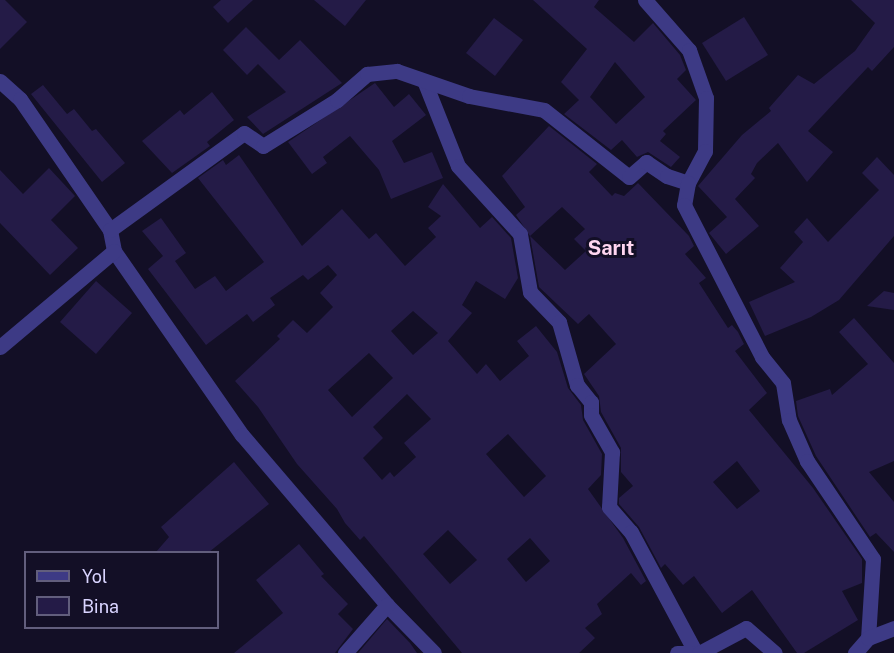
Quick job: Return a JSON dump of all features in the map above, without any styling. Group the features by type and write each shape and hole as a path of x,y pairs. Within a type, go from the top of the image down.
{"street":[{"path":"645,0 689,50 706,98 705,151 688,183 684,205 762,357 783,383 789,420 807,461 873,559 868,639"},
{"path":"110,230 244,133 262,146 337,100 367,74 397,71 424,83 469,96 544,110 629,177 646,162 667,176 688,183"},
{"path":"0,81 20,99 110,230 114,251 242,435 387,605 434,653"},
{"path":"424,83 458,166 520,234 530,292 559,322 577,384 591,402 591,416 612,452 609,507 631,532 698,653 746,628 775,653"},
{"path":"0,347 114,251"},
{"path":"345,653 387,605"},
{"path":"855,653 868,639 894,628"},
{"path":"677,653 691,653"}],"building":[{"path":"0,0 5,0 27,22 0,49"},
{"path":"221,0 253,0 228,23 213,7"},
{"path":"314,0 366,0 345,26"},
{"path":"533,0 599,0 594,7 634,42 653,23 680,55 686,70 677,79 696,100 663,131 666,134 660,141 680,157 671,167 648,152 637,157 622,140 611,150 564,114 579,100 561,82 587,49","holes":["615,62 645,97 616,124 590,97"]},
{"path":"851,0 894,0 894,47 872,71 868,67 808,131 833,152 807,182 778,143 757,163 751,174 755,178 735,199 759,226 726,254 709,233 727,217 698,186 742,135 771,111 769,108 798,75 814,84 855,51 875,23"},
{"path":"744,17 768,55 726,81 702,43"},
{"path":"494,18 523,40 495,76 466,53"},
{"path":"246,27 279,60 300,40 342,83 263,134 247,117 286,92 258,64 247,75 223,50"},
{"path":"375,83 394,107 409,94 426,115 392,141 404,163 432,152 443,178 391,199 379,170 350,136 323,157 327,163 312,174 288,142"},
{"path":"43,85 67,114 74,109 92,131 96,129 125,163 102,182 31,94"},
{"path":"212,92 234,120 207,142 210,146 172,173 142,141 180,110 184,115"},
{"path":"549,126 597,164 589,172 612,196 615,193 624,196 638,183 689,236 694,246 685,254 706,278 699,283 728,328 732,325 738,332 744,344 735,351 767,393 749,410 813,488 862,559 862,583 842,591 858,620 804,653 797,653 752,590 722,613 694,576 683,585 665,564 661,568 639,527 619,504 619,498 633,486 621,472 621,448 601,412 599,396 584,374 616,344 589,314 578,324 539,287 530,236 516,215 525,207 502,176","holes":["562,207 585,229 574,239 586,251 565,270 530,236","737,461 760,491 737,509 713,482"]},
{"path":"239,155 302,246 342,209 369,239 376,233 405,266 436,237 428,228 441,216 428,207 443,184 480,228 492,217 511,238 518,278 505,299 476,281 462,305 472,313 448,341 477,374 486,364 500,381 529,356 517,341 536,326 557,352 568,388 581,405 583,420 602,454 601,475 588,489 623,538 646,581 641,585 631,573 597,604 602,614 585,628 595,638 579,653 462,653 364,536 360,540 345,523 337,509 297,464 258,407 235,381 280,339 277,336 293,320 307,333 333,307 320,293 337,275 328,265 308,280 303,275 270,298 275,305 253,322 247,314 206,345 148,269 163,256 142,231 161,218 186,253 175,261 195,289 215,276 226,291 264,262 198,178 223,160 226,165","holes":["413,311 438,333 413,355 391,331","369,353 393,378 352,417 328,390","407,394 431,419 404,443 416,457 394,477 390,472 382,480 363,458 383,438 373,427","508,434 546,476 524,497 486,454","448,530 477,560 450,584 423,554","530,538 550,561 526,582 507,559"]},
{"path":"877,157 894,175 894,236 839,300 811,317 765,336 749,302 795,282 780,268 803,242 794,232 807,218 828,242 879,190 862,173"},
{"path":"49,168 75,196 51,220 78,248 50,275 0,223 0,170 23,194"},
{"path":"96,281 132,313 96,354 60,322"},
{"path":"884,291 894,293 894,310 867,306"},
{"path":"854,318 894,363 894,461 869,472 894,502 894,552 876,533 870,537 816,456 798,416 796,401 830,389 832,395 868,364 839,332"},
{"path":"234,462 269,504 210,551 157,551 169,537 161,527"},
{"path":"299,544 324,574 321,576 348,604 338,614 353,629 335,653 234,653 283,613 256,580"},
{"path":"387,619 410,643 417,653 358,653"}],"district":[{"name":"Sarıt","path":"611,248"}]}
